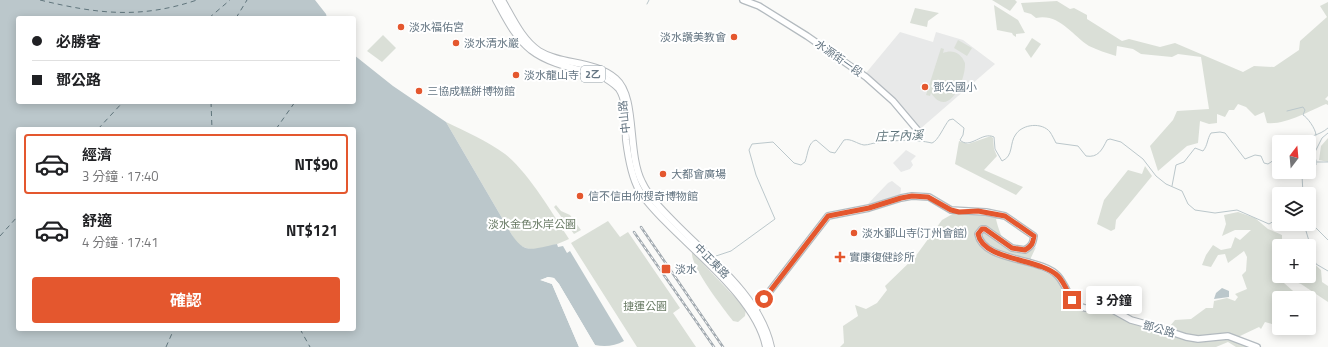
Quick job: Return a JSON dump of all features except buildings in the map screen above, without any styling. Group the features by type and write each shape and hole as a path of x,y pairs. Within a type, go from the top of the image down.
{"main road":[{"name":"中山路","path":"496,0 509,23 532,51 546,59 602,76 611,81 619,90 624,100 626,142 639,183"},
{"name":"中山路","path":"502,0 530,43 540,52 601,71 615,78 625,89 639,183"},
{"name":"中正東路","path":"639,183 665,213 729,278 756,309 766,329 771,347"},
{"name":"中正東路","path":"639,183 642,195 659,215 726,282 754,315 764,337 766,347"}],"street":[{"name":"水源街一段","path":"743,0 759,6 807,36 866,77 893,101 920,134"},
{"name":"鄧公路","path":"756,309 828,216 912,196 928,197 951,210 959,212 978,211 1005,216 1034,236 1031,247 1025,250 1012,248 985,229 982,229 978,234 981,241 986,246 998,253 1012,259 1035,263 1058,276 1076,305 1085,308 1113,310 1131,320 1186,337 1198,339 1228,336 1257,347"}],"shaded area":[{"path":"0,0 315,0 326,16 16,16 16,104 356,104 356,57 393,86 446,122 509,230 519,244 529,249 534,249 557,244 558,247 563,246 567,253 570,251 624,341 610,346 595,345 559,284 554,278 548,277 541,280 552,284 579,347 0,347"},
{"name":"鄧公國小","path":"900,32 933,42 936,32 963,40 995,64 920,129 866,73"},
{"path":"906,150 916,156 911,161 913,165 910,169 901,172 893,163"},
{"path":"892,181 901,188 900,196 865,207 888,183"},
{"path":"1222,288 1229,291 1229,297 1214,299 1216,293"}],"green space":[{"path":"992,0 1015,0 1017,2 1010,11"},
{"path":"1057,1 1070,9 1074,8 1087,15 1087,19 1122,41 1129,39 1160,47 1175,43 1243,72 1254,66 1274,67 1299,50 1300,41 1327,17 1320,6 1328,2 1328,96 1325,99 1328,101 1328,105 1326,104 1290,120 1267,123 1264,112 1255,116 1246,107 1238,104 1234,110 1229,110 1225,117 1217,114 1217,123 1209,124 1200,121 1198,143 1187,146 1158,171 1150,146 1173,120 1177,111 1209,109 1201,57 1178,54 1172,57 1141,54 1133,49 1117,46 1116,56 1089,46 1065,26 1052,19 1044,17 1036,18 1031,14 1024,12 1021,3"},
{"path":"994,5 1018,20 1025,33 1016,34 1016,37 1012,33 997,30"},
{"path":"915,8 939,13 928,21 927,27 910,23"},
{"path":"383,35 396,48 382,62 367,51"},
{"path":"1032,38 1041,44 1031,58 1025,49"},
{"path":"958,40 972,48 967,56 954,48"},
{"path":"941,48 944,49 943,53 950,51 959,54 965,63 963,78 959,87 950,100 944,102 938,100 931,93 930,96 926,95"},
{"name":"淡水金色水岸公園","path":"446,122 476,136 505,154 514,162 540,194 569,239 549,247 535,249 522,246 516,242"},
{"path":"991,136 993,138 994,149 997,156 984,170 1023,187 1016,195 955,164 959,141 968,144"},
{"path":"1328,138 1328,162 1319,160 1321,146"},
{"path":"1145,166 1152,176 1116,220 1115,229 1111,231 1097,224 1104,200 1128,170 1142,174"},
{"path":"556,205 561,211 570,215 581,230 574,234 554,207"},
{"path":"956,212 977,213 1006,218 996,219 999,230 1005,242 1013,251 1019,253 1025,253 1036,247 1028,264 1057,278 1074,308 1089,312 1116,313 1165,332 1175,320 1191,319 1206,308 1213,308 1214,301 1227,298 1235,301 1238,297 1235,294 1247,289 1242,275 1246,271 1247,257 1244,251 1228,263 1225,254 1218,255 1211,267 1202,265 1206,255 1213,245 1221,250 1231,248 1235,237 1240,240 1251,230 1235,230 1222,236 1226,224 1224,215 1238,212 1255,218 1268,229 1282,235 1282,239 1272,239 1272,283 1284,283 1293,291 1272,291 1272,324 1265,322 1261,329 1259,327 1240,336 1238,342 1251,347 1236,347 1228,342 1216,347 840,347 844,343 843,326 858,316 855,305 866,309 877,303 887,290 885,286 915,257 942,220"},
{"name":"捷運公園","path":"608,221 620,237 628,232 680,308 673,313 696,347 637,347 571,243"},
{"path":"692,252 746,309 745,316 738,322 733,321 701,277 696,267"},
{"path":"1316,266 1321,270 1322,282 1328,286 1328,302 1316,294 1316,291 1312,291 1298,283 1316,283"}],"pier":[{"path":"548,277 554,278 559,284 595,345 598,347 593,346 553,280 546,280 553,282 558,290 574,327 581,347 579,347 552,284 540,280"}],"waterway":[{"path":"647,4 649,0"},
{"path":"1287,111 1303,107 1305,110 1303,115 1307,118 1315,130 1316,135"},
{"name":"庄子內溪","path":"716,256 731,251 775,219 756,175 749,150 752,144 773,142 794,163 801,165 805,162 811,143 816,140 830,152 835,153 844,140 852,140 864,145 904,140 932,143 939,136 949,120 953,119 964,128 963,135 960,140 964,142 972,142 985,136 994,137 995,149 1002,161 1006,159 1010,153 1016,134 1028,126 1038,126 1047,129 1056,143 1078,146 1086,156 1094,156 1097,154 1107,140 1110,139 1121,142 1143,159 1156,176 1166,184 1182,191 1188,204 1195,210 1215,213 1237,210 1269,224 1272,222"},
{"name":"庄子內溪","path":"1315,135 1328,128"},
{"name":"庄子內溪","path":"1172,186 1176,165 1184,162 1195,148 1203,151 1211,133 1225,133 1245,159 1255,155 1261,156 1264,163 1268,164 1272,161"},
{"path":"1316,150 1322,138 1328,133"},
{"path":"1317,162 1328,162"},
{"path":"1302,179 1303,187"},
{"path":"1316,228 1328,240"},
{"name":"庄子內溪","path":"1306,231 1316,264 1328,271"}],"ferry route":[{"path":"40,0 81,9 119,12 157,10 197,0"},
{"path":"211,16 230,0"},
{"path":"237,16 247,0"},
{"path":"100,127 121,104"},
{"path":"211,104 212,127"},
{"path":"277,127 294,104"},
{"path":"0,236 16,218"},
{"path":"166,347 173,331"},
{"path":"301,331 310,347"}],"railway":[{"path":"641,227 723,347"},
{"path":"634,232 714,347"}],"place":[{"name":"淡水福佑宮","path":"401,27"},
{"name":"淡水讚美教會","path":"734,37"},
{"name":"淡水清水巖","path":"456,43"},
{"name":"淡水龍山寺","path":"516,75"},
{"name":"鄧公國小","path":"925,87"},
{"name":"三協成糕餅博物館","path":"419,91"},
{"name":"大都會廣場","path":"663,174"},
{"name":"信不信由你搜奇博物館","path":"580,196"},
{"name":"淡水鄞山寺(汀州會館)","path":"854,233"},
{"name":"實康復健診所","path":"840,257"},
{"name":"淡水","path":"666,269"}],"route":[{"path":"764,299 828,216 869,208 912,196 934,199 951,210 959,212 978,211 1005,216 1027,229 1034,236 1034,241 1031,247 1025,250 1012,248 992,232 985,229 979,231 978,238 986,246 998,253 1012,259 1035,263 1058,276 1072,300"}]}
